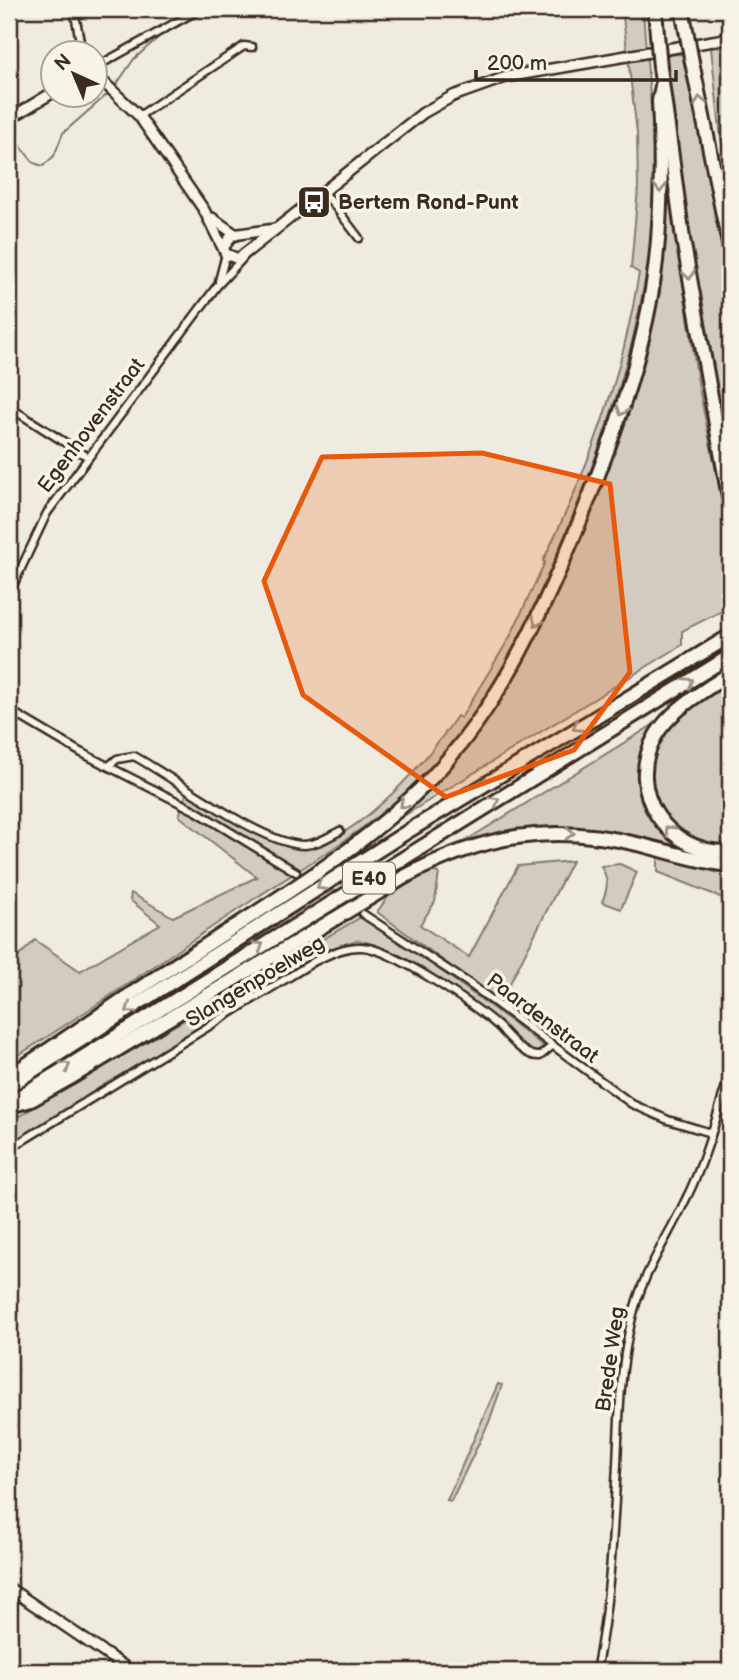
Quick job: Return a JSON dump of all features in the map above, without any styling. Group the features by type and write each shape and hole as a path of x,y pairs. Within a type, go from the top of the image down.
{"highway":[{"path":"655,9 662,86 666,99 683,239 730,503"},
{"path":"682,9 719,188 730,213"},
{"path":"9,1076 283,895 370,833 439,770 498,695 531,635 572,539 610,446 637,359 650,302 659,233 659,101 662,86"},
{"path":"719,188 718,198 730,249"},
{"name":"E40","path":"9,1086 375,852 729,637"},
{"name":"E40","path":"9,1105 730,656"},
{"path":"730,673 671,717 657,733 650,748 645,778 651,807 670,833 698,849 730,852"},
{"path":"9,1105 31,1100 70,1078 406,876 458,850 514,836 571,833 617,839 730,865"}],"street":[{"path":"74,9 79,38"},
{"path":"108,62 200,9"},
{"name":"Egenhovenstraat","path":"9,594 47,513 218,286 246,255 423,113 453,96 506,77 730,38"},
{"path":"139,116 244,46 252,47"},
{"path":"108,84 139,116 204,210 225,251 235,259 246,255 248,243 204,210"},
{"path":"9,119 38,101"},
{"path":"324,192 359,238"},
{"name":"Egenhovenstraat","path":"218,286 229,237 280,227"},
{"path":"9,407 89,457"},
{"path":"9,710 196,811 296,872"},
{"path":"110,765 117,759 134,755 238,818 285,842 303,845 318,843 340,831"},
{"name":"Paardenstraat","path":"363,914 470,984 632,1104 668,1120 711,1133"},
{"name":"Slangenpoelweg","path":"9,1149 316,961 351,947 377,950 443,987 487,1017 530,1055 540,1056 552,1046"},
{"name":"Brede Weg","path":"596,1671 613,1549 621,1386 630,1324 638,1293 653,1256 685,1203 730,1071"},
{"path":"9,1588 131,1671"}],"highlighted area":[{"path":"482,453 610,484 630,672 574,750 446,797 303,695 264,581 322,457"}],"shaded area":[{"path":"622,9 643,9 654,142 653,221 641,301 622,378 583,491 537,600 502,669 459,734 434,764 388,808 329,851 9,1061 9,966 35,940 80,971 160,924 130,900 131,893 173,917 257,877 179,816 189,785 285,844 308,846 332,838 382,803 426,757 457,716 461,718 510,637 545,562 543,561 575,491 602,420 624,348 639,273 631,268 638,188 637,133"},
{"path":"730,44 730,180 721,139 711,48"},
{"path":"682,54 730,272 730,473 693,265 671,108 666,55"},
{"path":"666,173 699,388 730,540 730,607 682,631 682,645 381,830 468,745 510,682 534,638 633,388"},
{"path":"730,684 730,845 712,845 679,831 666,818 656,803 650,768 661,738 677,719"},
{"path":"661,720 644,773 642,801 660,829 698,853 532,830 465,841"},
{"path":"658,856 715,872 730,872 730,901 658,872"},
{"path":"572,861 508,987 550,1028 554,1042 377,912 388,897 428,871 439,873 435,902 420,925 469,957 518,866"},
{"path":"620,864 637,872 621,909 602,902 607,884 601,866"},
{"path":"361,917 499,1012 543,1046 542,1050 532,1053 494,1017 452,987 376,945 357,940 325,951 203,1029 9,1144 9,1122"},
{"path":"498,1384 502,1385 489,1422 451,1501 447,1500"}],"waterway":[{"path":"114,88 134,59 160,36 210,9"},
{"path":"9,132 34,163 43,166 54,156 63,133 110,92"}],"tunnel":[{"path":"320,887 363,914"}],"place":[{"name":"Bertem Rond-Punt","path":"314,202"}]}
